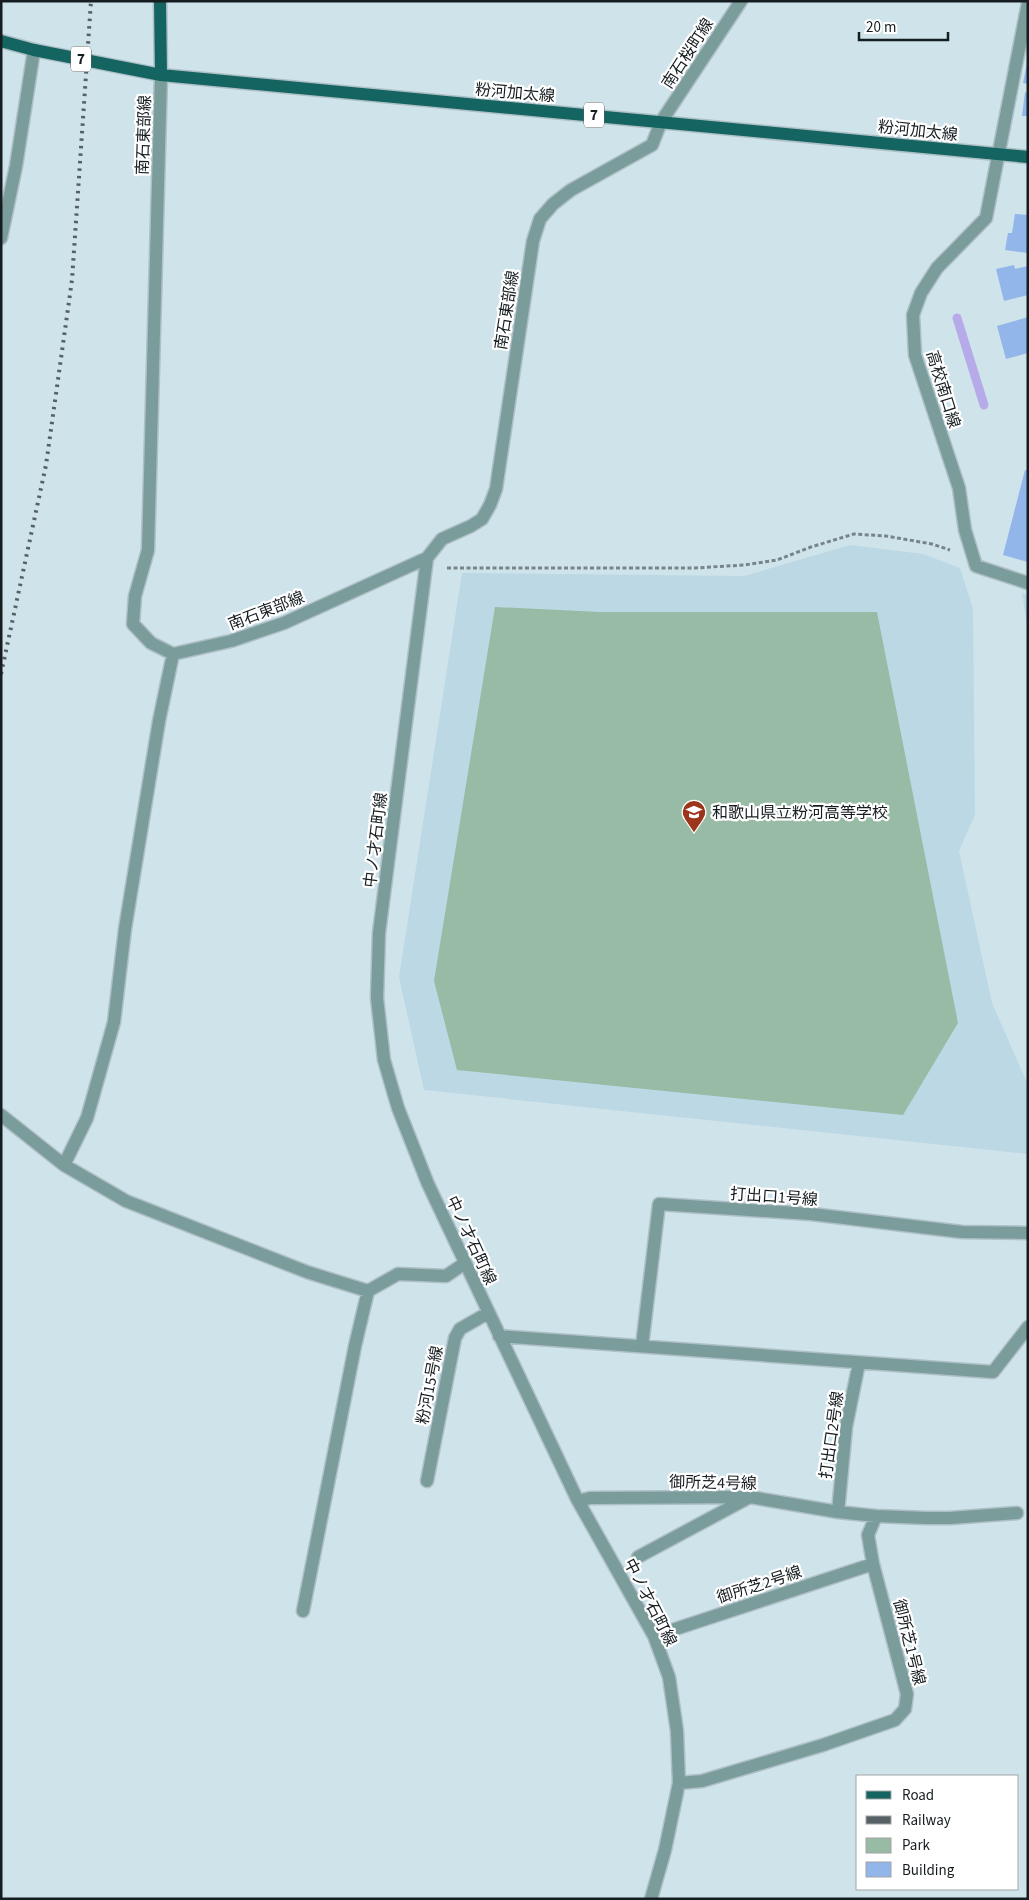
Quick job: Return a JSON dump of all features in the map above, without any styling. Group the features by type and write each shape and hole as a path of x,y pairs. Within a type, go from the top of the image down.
{"main road":[{"path":"160,1 161,75"},
{"name":"粉河加太線","path":"1,41 34,50 161,75 1028,157"}],"street":[{"name":"南石桜町線","path":"661,122 741,1"},
{"name":"高校南口線","path":"976,566 965,530 959,488 915,356 913,316 920,293 937,268 986,218 1028,3"},
{"path":"1,238 16,166 34,50"},
{"name":"南石東部線","path":"161,75 148,550 135,596 133,624 151,643 173,654 231,641 284,623 426,563 442,539 482,519 496,489 533,241 540,219 553,204 571,190 652,145 661,122"},
{"name":"中ノ才石町線","path":"426,563 379,933 377,998 384,1060 398,1108 428,1184 579,1501 654,1636 669,1677 677,1730 679,1783 665,1850 651,1899"},
{"path":"976,566 1028,583"},
{"path":"64,1165 87,1118 114,1022 126,920 159,721 173,654"},
{"path":"1,1115 64,1165 126,1202 298,1269 368,1291 398,1274 446,1276 465,1263"},
{"name":"打出口1号線","path":"642,1346 659,1204 811,1214 962,1232 1028,1233"},
{"path":"303,1611 355,1346 368,1291"},
{"name":"粉河15号線","path":"427,1481 455,1338 460,1329 488,1313"},
{"path":"499,1336 993,1372 1028,1327"},
{"name":"打出口2号線","path":"838,1512 846,1427 859,1363"},
{"path":"638,1557 750,1497"},
{"name":"御所芝4号線","path":"579,1501 590,1498 750,1497 838,1512 876,1516"},
{"path":"876,1516 950,1518 1017,1512"},
{"name":"御所芝1号線","path":"679,1783 702,1781 823,1745 895,1720 905,1709 906,1694 873,1564 868,1534 876,1516"},
{"name":"御所芝2号線","path":"654,1636 873,1564"}],"path":[{"path":"426,563 695,568 777,560 854,534 886,536 932,544 952,551 976,566"}],"shaded area":[{"name":"和歌山県立粉河高等学校","path":"850,545 923,554 960,568 973,609 975,815 959,851 992,1003 1028,1085 1028,1154 424,1090 399,977 462,573 744,576"},
{"path":"1022,593 1028,595 1028,632"}],"green space":[{"name":"和歌山県立粉河高等学校","path":"495,607 600,612 877,612 958,1023 903,1115 457,1070 434,981"}],"building":[{"path":"1028,63 1028,84 1023,83"},
{"path":"1025,92 1028,93 1028,116 1022,116"},
{"path":"1015,214 1028,215 1028,253 1005,250 1008,233 1012,233"},
{"path":"1014,265 1015,269 1028,266 1028,295 1004,301 996,269"},
{"path":"1028,317 1028,353 1006,359 997,326"},
{"path":"1025,470 1028,471 1028,562 1003,555"}],"waterway":[{"path":"957,318 984,405"}],"railway":[{"path":"1,674 46,465 72,280 91,1"}],"place":[{"name":"和歌山県立粉河高等学校","path":"694,833"}]}
